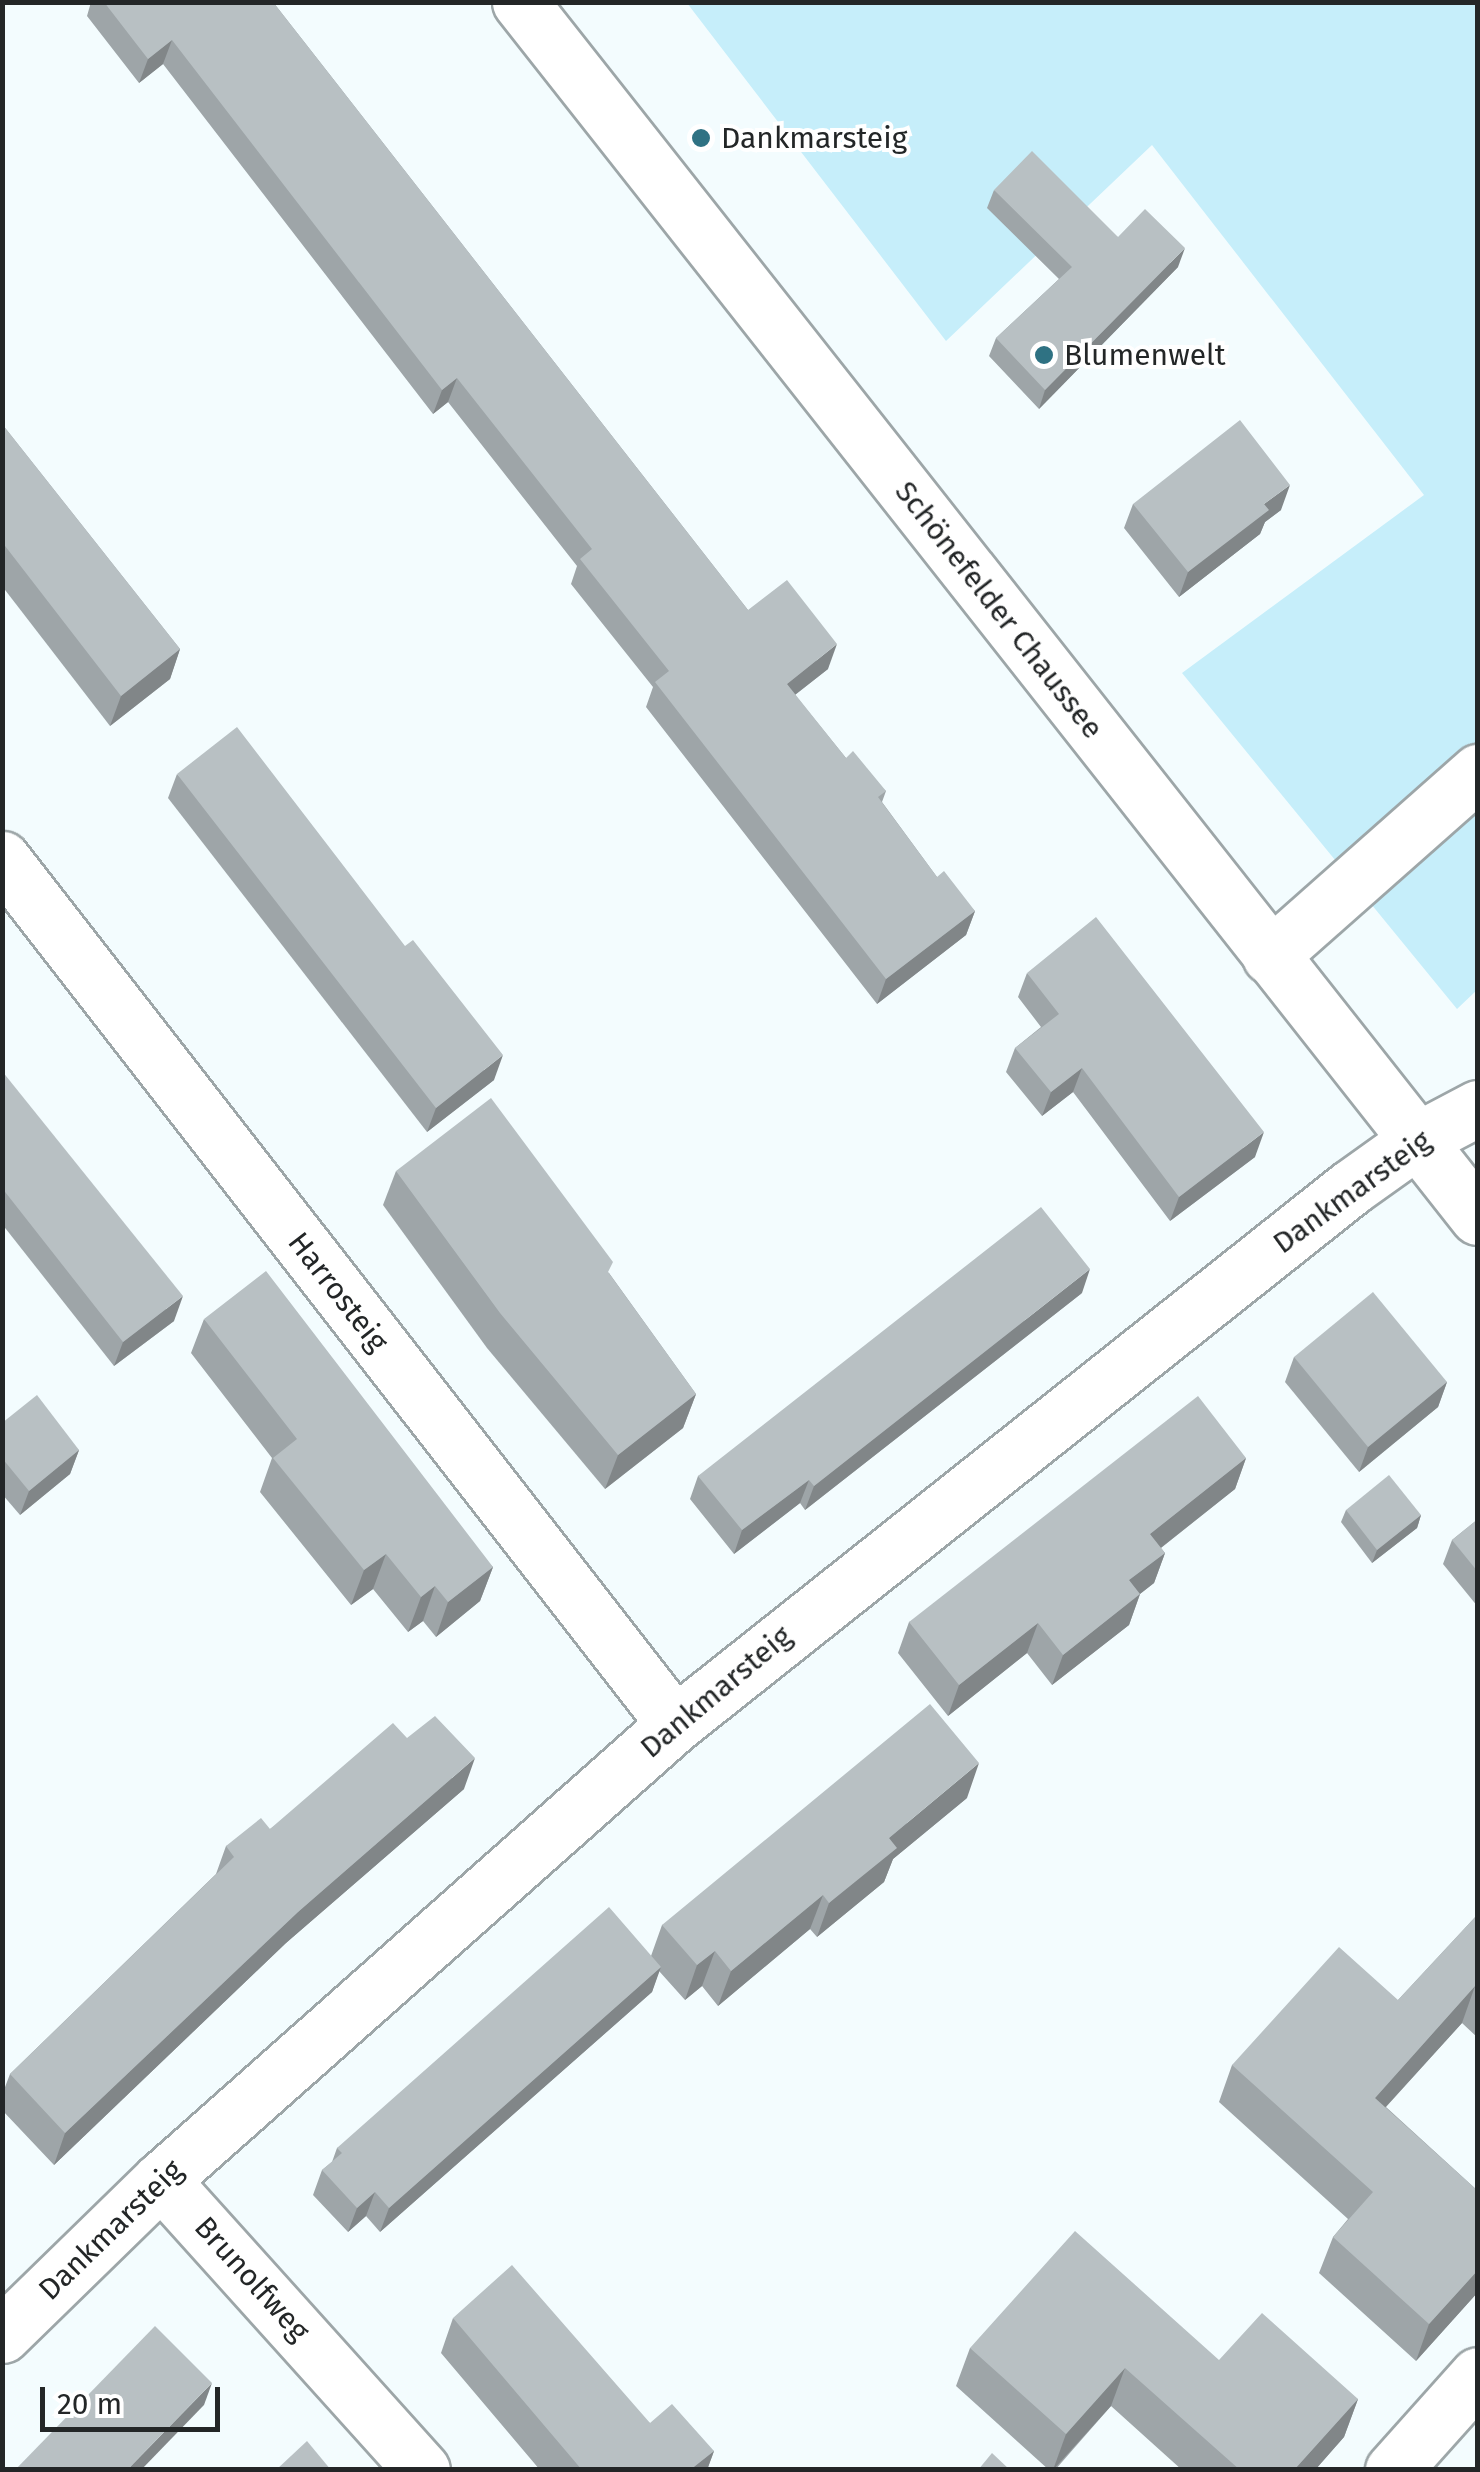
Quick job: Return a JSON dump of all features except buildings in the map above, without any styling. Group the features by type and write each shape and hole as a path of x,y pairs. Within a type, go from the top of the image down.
{"street":[{"name":"Schönefelder Chaussee","path":"520,2 1478,1218"},
{"path":"1270,956 1478,772"},
{"name":"Harrosteig","path":"2,859 675,1724"},
{"name":"Dankmarsteig","path":"11,2309 675,1724 1417,1140 1478,1108"},
{"name":"Brunolfweg","path":"161,2180 422,2470"},
{"path":"1394,2470 1478,2375"}],"shaded area":[{"path":"687,3 1477,3 1478,989 1457,1009 1182,673 1424,495 1152,145 946,341"}],"place":[{"name":"Dankmarsteig","path":"701,138"},
{"name":"Blumenwelt","path":"1044,355"}]}
